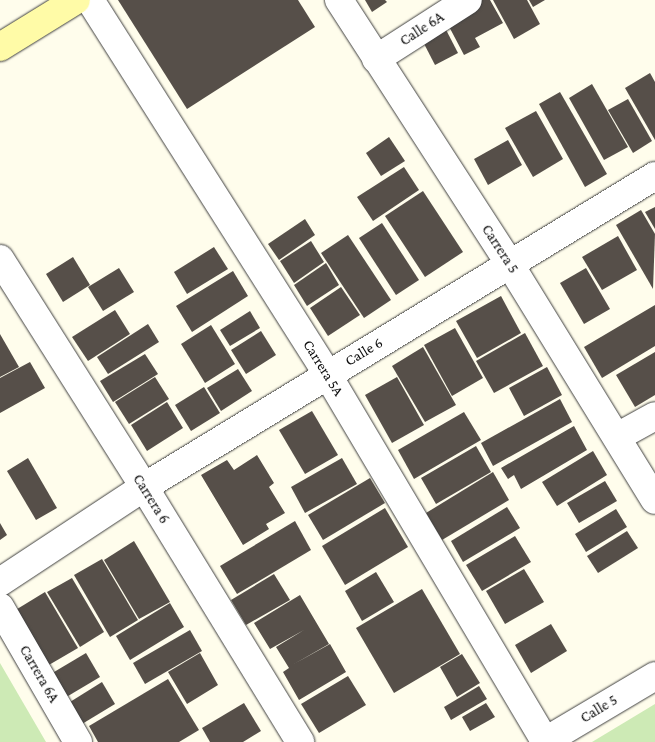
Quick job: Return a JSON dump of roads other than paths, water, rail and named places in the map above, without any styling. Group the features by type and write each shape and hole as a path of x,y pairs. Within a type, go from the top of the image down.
{"main road":[{"path":"0,47 76,0"}],"street":[{"name":"Carrera 5A","path":"90,0 328,374 545,742"},
{"name":"Carrera 5","path":"339,0 509,263 655,500"},
{"name":"Calle 6A","path":"376,59 468,0"},
{"name":"Calle 6","path":"0,582 144,487 509,263 655,176"},
{"name":"Carrera 6","path":"0,259 144,487 300,742"},
{"path":"617,437 655,416"},
{"name":"Carrera 6A","path":"0,606 78,742"},
{"name":"Calle 5","path":"545,742 655,676"}]}
